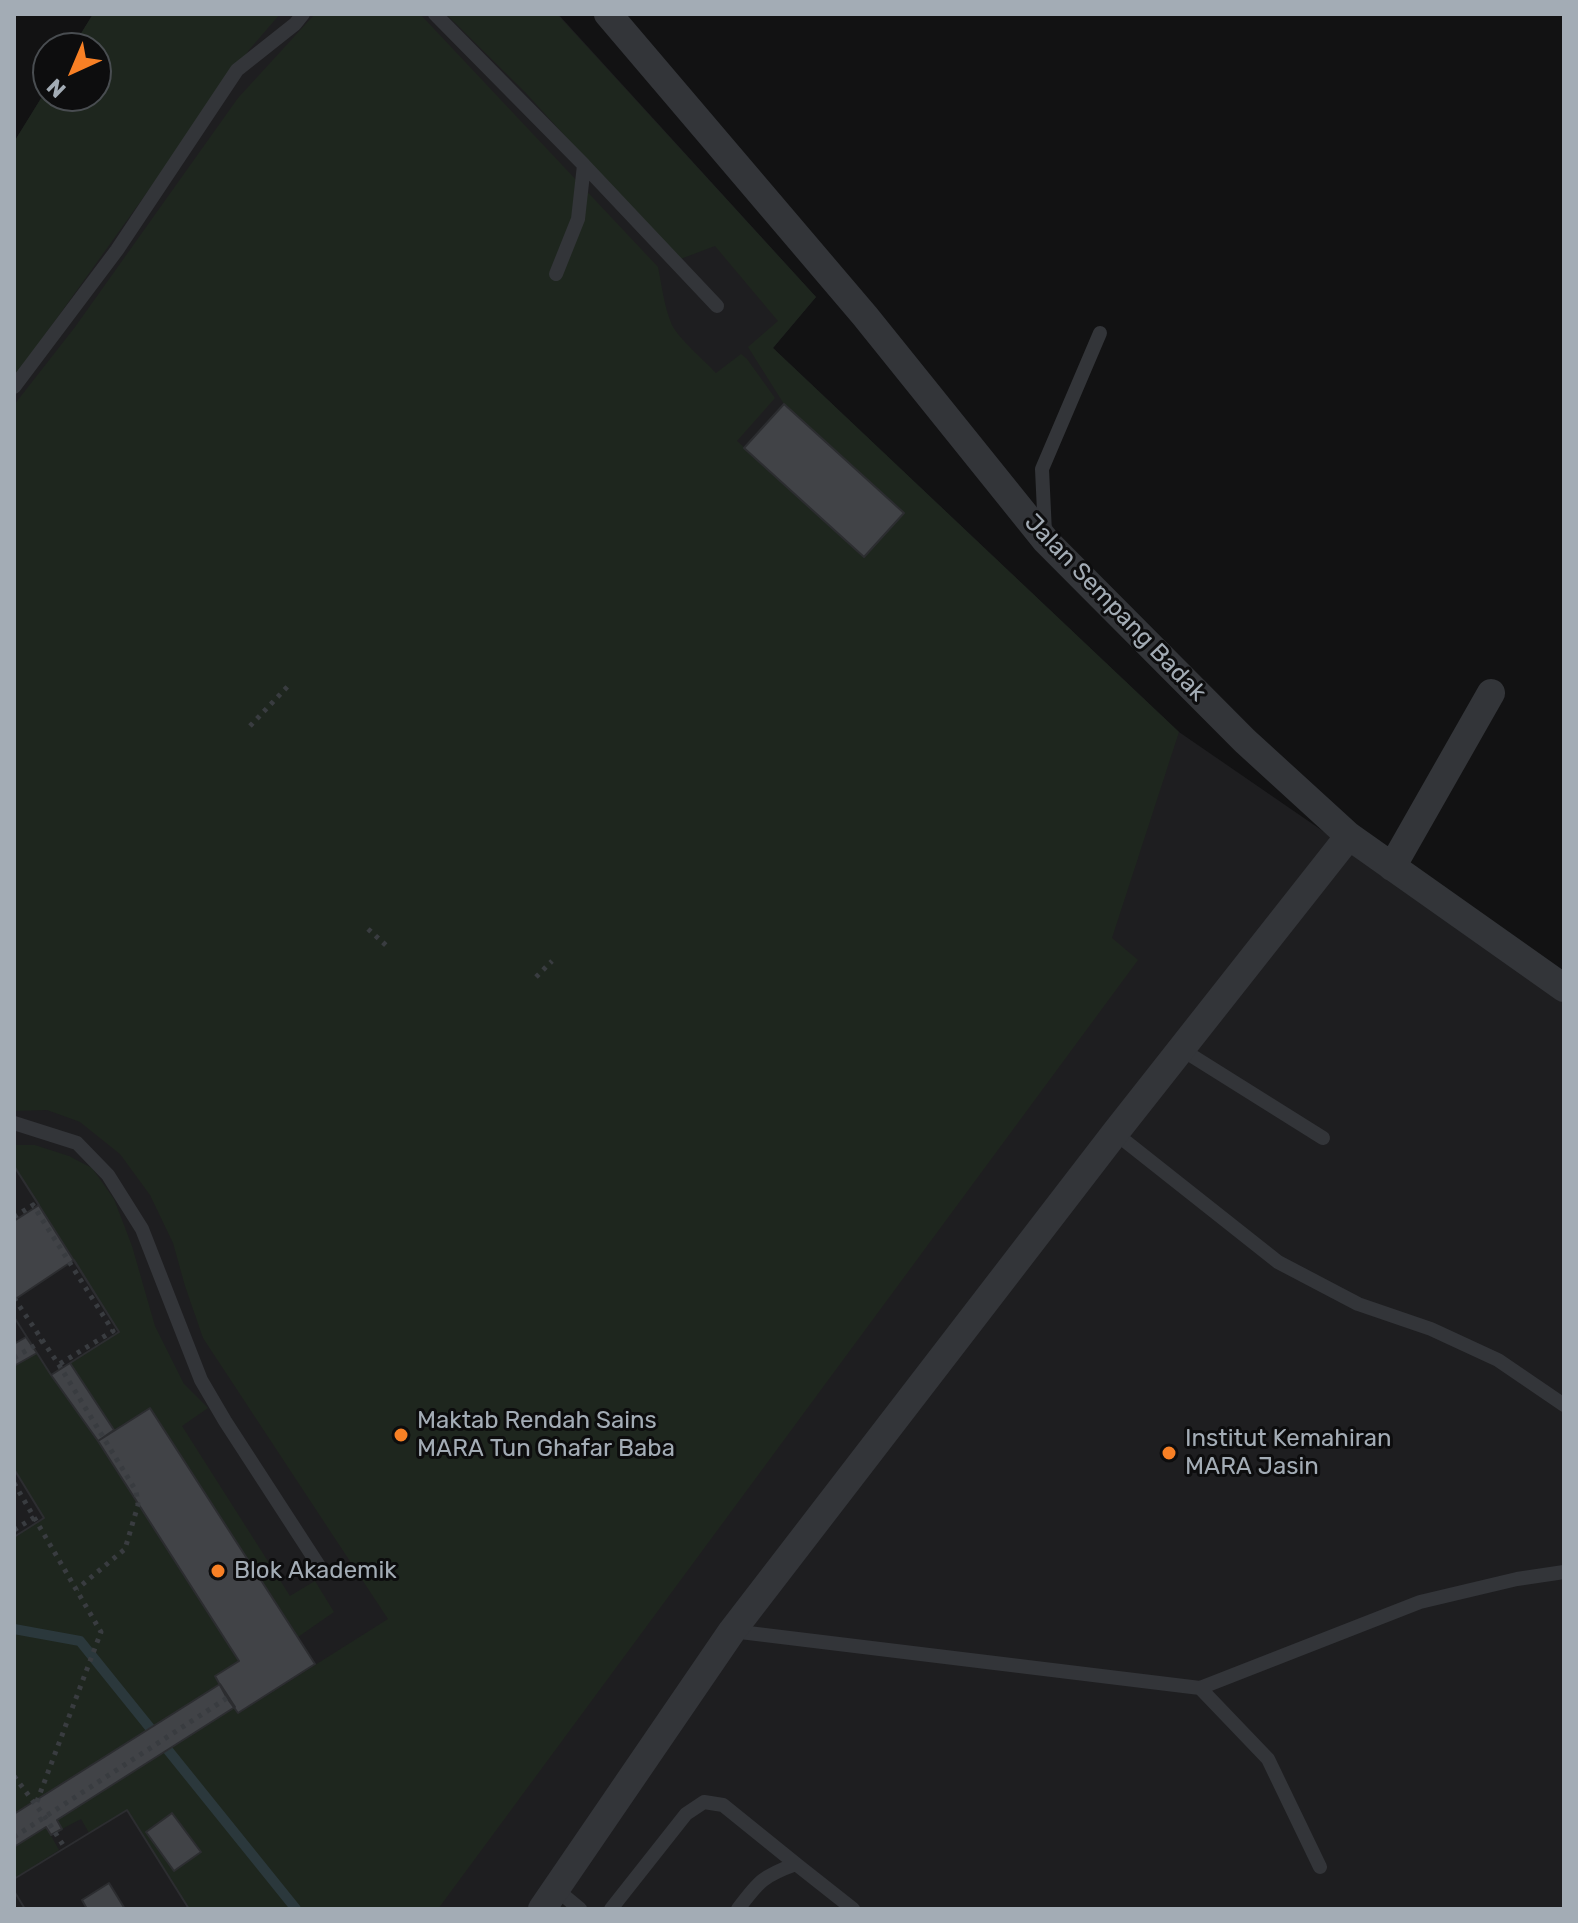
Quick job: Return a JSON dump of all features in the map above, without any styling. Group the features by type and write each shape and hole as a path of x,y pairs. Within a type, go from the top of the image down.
{"street":[{"name":"Jalan Sempang Badak","path":"608,14 865,316 1046,541 1245,741 1349,836 1556,973"},
{"path":"1392,867 1491,693"},
{"path":"549,1899 732,1631 1115,1133 1349,836"}],"lane":[{"path":"14,387 117,250 237,70 295,24 303,14"},
{"path":"435,14 717,306"},
{"path":"556,274 578,219 584,165"},
{"path":"1046,541 1042,469 1100,333"},
{"path":"1181,1049 1323,1138"},
{"path":"14,1123 77,1143 108,1175 142,1229 201,1380 321,1569"},
{"path":"1115,1133 1278,1262 1358,1304 1431,1329 1498,1360 1564,1405"},
{"path":"732,1631 1200,1688 1420,1602 1517,1579 1564,1572"},
{"path":"1200,1688 1268,1759 1320,1867"},
{"path":"611,1909 686,1814 704,1802 723,1805 853,1909"},
{"path":"738,1909 756,1885 772,1873 796,1864"},
{"path":"549,1899 580,1909"}],"path":[{"path":"250,726 290,684"},
{"path":"368,929 390,949"},
{"path":"536,977 552,961"},
{"path":"14,1217 33,1205 113,1331 58,1365"},
{"path":"14,1298 136,1491 138,1505 125,1549 77,1589"},
{"path":"14,1358 42,1341"},
{"path":"14,1483 101,1632 36,1804"},
{"path":"14,1530 35,1517"},
{"path":"14,1837 227,1698"},
{"path":"14,1776 65,1848"}],"shaded area":[{"name":"Maktab Rendah Sains MARA Tun Ghafar Baba","path":"93,14 558,14 816,297 773,348 1179,732 1564,997 1564,1909 14,1909 14,142 33,112 112,112 112,32 82,32"},
{"path":"93,14 280,14 249,50 14,378 14,142 33,112 112,112 112,32 82,32"},
{"name":"Maktab Rendah Sains MARA Tun Ghafar Baba","path":"315,14 420,14 658,267 669,318 686,343 716,373 741,354 747,359 775,398 737,441 865,556 903,513 784,404 748,347 778,321 715,246 678,260 525,92 446,14 557,14 816,297 773,348 1179,732 1112,938 1138,960 438,1909 189,1909 127,1810 89,1833 81,1819 62,1829 57,1820 235,1707 239,1713 388,1619 203,1338 173,1243 150,1195 120,1154 80,1122 47,1110 14,1111 14,405 75,327 238,98"},
{"path":"14,1145 35,1145 69,1156 92,1168 114,1199 132,1246 155,1326 184,1384 208,1408 182,1426 290,1596 315,1581 334,1612 298,1637 150,1408 114,1430 70,1363 119,1331 14,1167"},
{"path":"37,1353 98,1441 239,1661 215,1676 220,1684 14,1814 14,1537 44,1518 14,1469 14,1366"},
{"path":"46,1827 59,1850 14,1879 14,1847"}],"building":[{"path":"784,404 904,513 864,557 744,448"},
{"path":"14,1166 119,1332 51,1375 14,1317"},
{"path":"14,1166 39,1205 14,1221"},
{"path":"74,1260 119,1332 51,1375 14,1317 14,1300"},
{"path":"26,1337 37,1353 14,1366 14,1344"},
{"path":"70,1363 114,1430 98,1441 51,1375"},
{"name":"Blok Akademik","path":"150,1408 315,1664 238,1713 215,1676 239,1661 98,1441"},
{"path":"14,1469 44,1518 14,1537"},
{"path":"14,1469 44,1518 14,1537"},
{"path":"220,1684 235,1707 57,1820 62,1829 51,1835 46,1827 14,1847 14,1814"},
{"path":"127,1810 189,1909 125,1909 109,1883 82,1900 87,1909 25,1909 14,1891 14,1879"},
{"path":"127,1810 189,1909 25,1909 14,1891 14,1879"},
{"path":"172,1813 201,1852 174,1871 146,1832"}],"waterway":[{"path":"14,1629 80,1641 296,1909"}],"place":[{"name":"Maktab Rendah Sains MARA Tun Ghafar Baba","path":"401,1435"},
{"name":"Institut Kemahiran MARA Jasin","path":"1169,1453"},
{"name":"Blok Akademik","path":"218,1571"}]}
